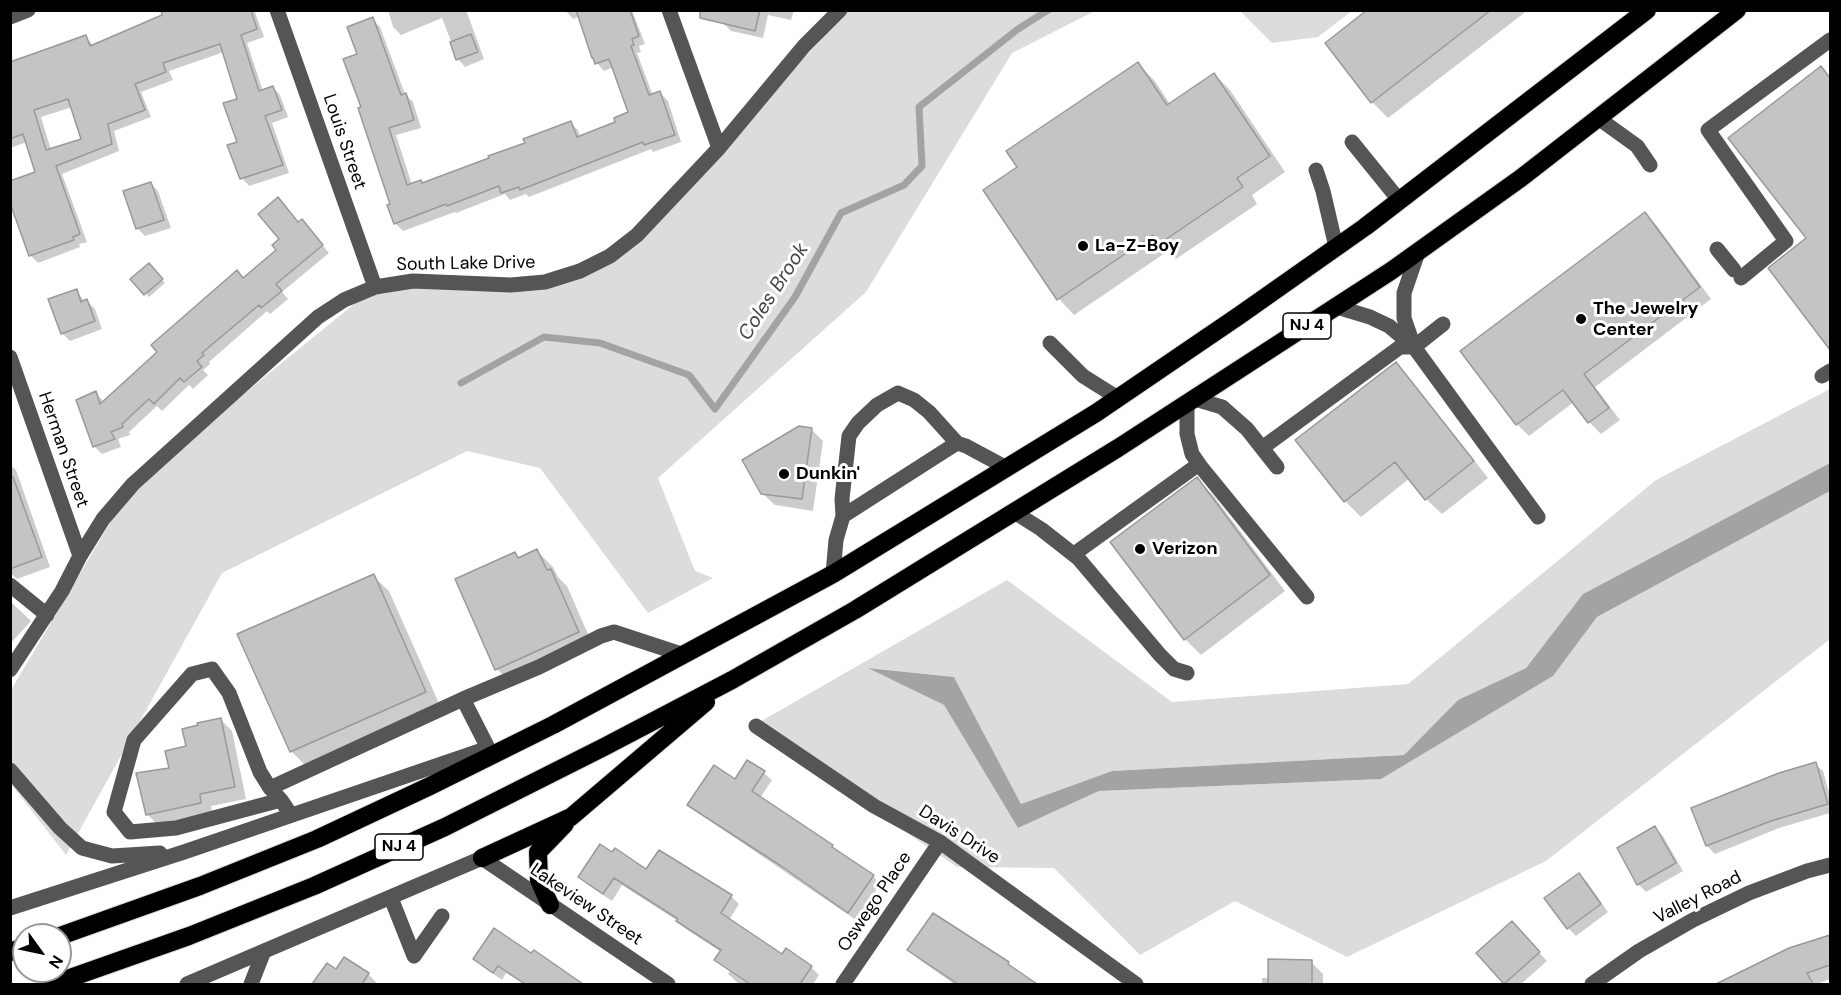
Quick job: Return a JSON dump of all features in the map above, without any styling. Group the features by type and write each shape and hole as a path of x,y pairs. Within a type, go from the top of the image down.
{"highway":[{"name":"NJ 4","path":"72,932 200,886 317,839 430,786 553,725 833,574 1118,398 1239,315 1365,227 1647,10"},
{"name":"NJ 4","path":"53,984 189,936 336,876 445,827 732,680 855,610 1191,401 1418,252 1521,177 1737,10"},
{"path":"550,905 539,880 538,852 571,817 732,680"},
{"path":"488,748 553,725"},
{"path":"482,858 571,817"}],"street":[{"path":"10,17 28,10"},
{"name":"Louis Street","path":"277,10 375,287"},
{"path":"669,10 719,148"},
{"name":"South Lake Drive","path":"10,670 62,591 103,519 133,484 318,317 344,300 375,287 413,281 512,285 545,282 580,271 610,256 637,235 719,148 804,46 840,10"},
{"path":"1717,249 1737,274 1785,241 1708,130 1830,40"},
{"path":"1598,118 1637,146 1650,165"},
{"path":"1352,142 1399,200"},
{"path":"1316,170 1336,247"},
{"path":"1414,347 1404,318 1404,293 1418,252"},
{"path":"1337,307 1371,317 1389,326 1414,347 1539,517"},
{"path":"1262,448 1400,347 1414,347 1443,324"},
{"path":"1050,343 1083,376 1118,398"},
{"name":"Herman Street","path":"10,357 80,556"},
{"path":"833,574 836,540 843,516 842,499 849,436 858,423 877,405 898,393 914,400 929,412 957,443 1007,468"},
{"path":"1277,467 1247,429 1222,407 1191,401 1187,434 1192,454 1307,597"},
{"path":"843,516 957,443"},
{"path":"1074,554 1199,464"},
{"path":"1014,512 1074,554 1160,655 1174,669 1187,673"},
{"path":"10,585 47,615"},
{"path":"270,788 463,699 539,667 601,636 615,632 684,655"},
{"path":"281,800 176,828 130,832 114,812 134,740 192,674 212,669 229,693 260,772 270,788 281,800 291,815"},
{"path":"10,908 183,852 488,748 463,699"},
{"name":"Davis Drive","path":"756,726 874,806 940,842 1136,984"},
{"path":"10,770 60,828 82,848 112,856 183,852"},
{"name":"Oswego Place","path":"843,984 940,842"},
{"path":"187,984 482,858"},
{"name":"Lakeview Street","path":"482,858 668,984"},
{"name":"Valley Road","path":"1592,984 1639,951 1692,920 1749,893 1807,871 1830,865"},
{"path":"391,897 414,956 442,916"},
{"path":"251,984 264,951"}],"shaded area":[{"path":"848,11 1095,11 1012,53 866,292 658,478 695,571 713,578 648,613 540,468 467,451 222,573 66,855 11,784 11,690 133,484 375,287 511,285 581,271 637,235"},
{"path":"1240,11 1352,11 1318,37 1272,43"},
{"path":"1830,389 1830,463 1583,594 1526,668 1458,700 1404,755 1112,771 1021,804 954,677 870,668 944,705 1018,828 1099,791 1380,779 1553,676 1597,617 1830,491 1830,639 1546,861 1347,957 1235,901 1140,955 1054,868 957,867 751,727 1007,580 1172,702 1408,684 1656,480"},
{"path":"1830,463 1830,491 1597,617 1553,676 1381,779 1099,791 1018,828 944,705 868,668 954,677 1021,804 1112,771 1404,755 1458,700 1526,668 1583,594"}],"building":[{"path":"161,10 251,10 257,29 241,35 259,91 273,86 282,110 265,116 283,165 240,179 227,145 237,142 223,103 237,99 220,44 163,63 166,72 135,84 145,110 108,124 112,144 56,166 80,234 73,237 74,240 29,256 10,203 10,181 35,172 23,134 10,139 10,62 86,35 90,46 162,15","holes":["68,99 81,139 46,150 34,110"]},
{"path":"576,10 630,10 639,36 632,39 634,45 631,46 649,95 660,91 675,135 644,145 643,142 520,190 519,187 501,193 499,186 394,224 387,205 390,204 358,108 361,107 343,59 357,54 347,27 373,17 401,95 406,93 414,120 389,128 407,185 421,180 422,183 489,158 488,156 525,143 523,139 571,121 577,137 615,122 614,118 628,112 609,59 595,64"},
{"path":"700,10 760,10 755,31 700,18"},
{"path":"1367,10 1491,10 1371,103 1325,43"},
{"path":"471,34 478,52 456,60 450,42"},
{"path":"1138,62 1167,105 1214,73 1270,156 1237,178 1243,187 1159,244 1153,235 1057,300 983,190 1017,167 1006,151"},
{"path":"1821,66 1830,78 1830,350 1768,268 1806,238 1728,138"},
{"path":"151,182 164,220 136,229 123,191"},
{"path":"278,197 298,222 302,219 323,245 276,284 282,291 261,308 259,305 202,353 204,355 197,361 202,367 184,382 180,378 154,404 149,399 122,424 123,427 111,432 115,439 93,447 76,400 96,391 100,404 157,352 151,345 237,270 243,278 276,250 272,245 279,239 258,214"},
{"name":"The Jewelry Center","path":"1645,212 1700,287 1584,374 1609,408 1588,423 1563,390 1516,425 1460,351"},
{"path":"149,263 163,279 144,295 130,279"},
{"path":"77,289 81,302 87,299 95,321 61,334 48,299"},
{"path":"1396,362 1474,461 1425,500 1395,462 1344,502 1295,440"},
{"path":"799,426 812,428 802,499 761,494 742,460"},
{"path":"10,477 13,477 42,557 10,569"},
{"path":"1197,477 1270,575 1184,640 1110,542"},
{"path":"537,549 547,570 551,569 579,632 495,670 455,579 515,552 518,558"},
{"path":"374,574 426,692 290,752 237,634"},
{"path":"221,718 235,787 200,794 201,803 146,815 136,773 169,768 165,751 186,746 182,729"},
{"path":"747,760 765,771 752,791 874,875 848,913 687,805 714,765 735,779"},
{"path":"1816,762 1828,804 1771,821 1706,846 1691,808 1779,773"},
{"path":"1655,826 1676,863 1637,885 1617,848"},
{"path":"600,844 612,852 615,848 646,869 659,850 732,895 721,913 782,954 786,948 812,966 800,984 750,984 714,960 721,950 614,878 603,894 578,877"},
{"path":"1579,873 1601,904 1567,929 1544,898"},
{"path":"933,913 1009,962 1008,964 1037,984 958,984 907,950"},
{"path":"1512,921 1540,952 1504,984 1476,953"},
{"path":"494,928 531,953 534,950 583,984 525,984 498,966 493,973 473,959"},
{"path":"1830,935 1830,965 1807,973 1813,984 1716,984 1789,948"},
{"path":"344,957 369,973 362,984 312,984 327,963 336,969"},
{"path":"1268,959 1312,960 1312,984 1268,984"}],"waterway":[{"name":"Coles Brook","path":"461,383 544,337 600,343 689,375 715,409 795,297 841,213 904,185 922,166 919,107 1018,29 1048,10"}],"place":[{"name":"La-Z-Boy","path":"1083,246"},
{"name":"The Jewelry Center","path":"1581,319"},
{"name":"Dunkin'","path":"784,474"},
{"name":"Verizon","path":"1140,549"}]}
